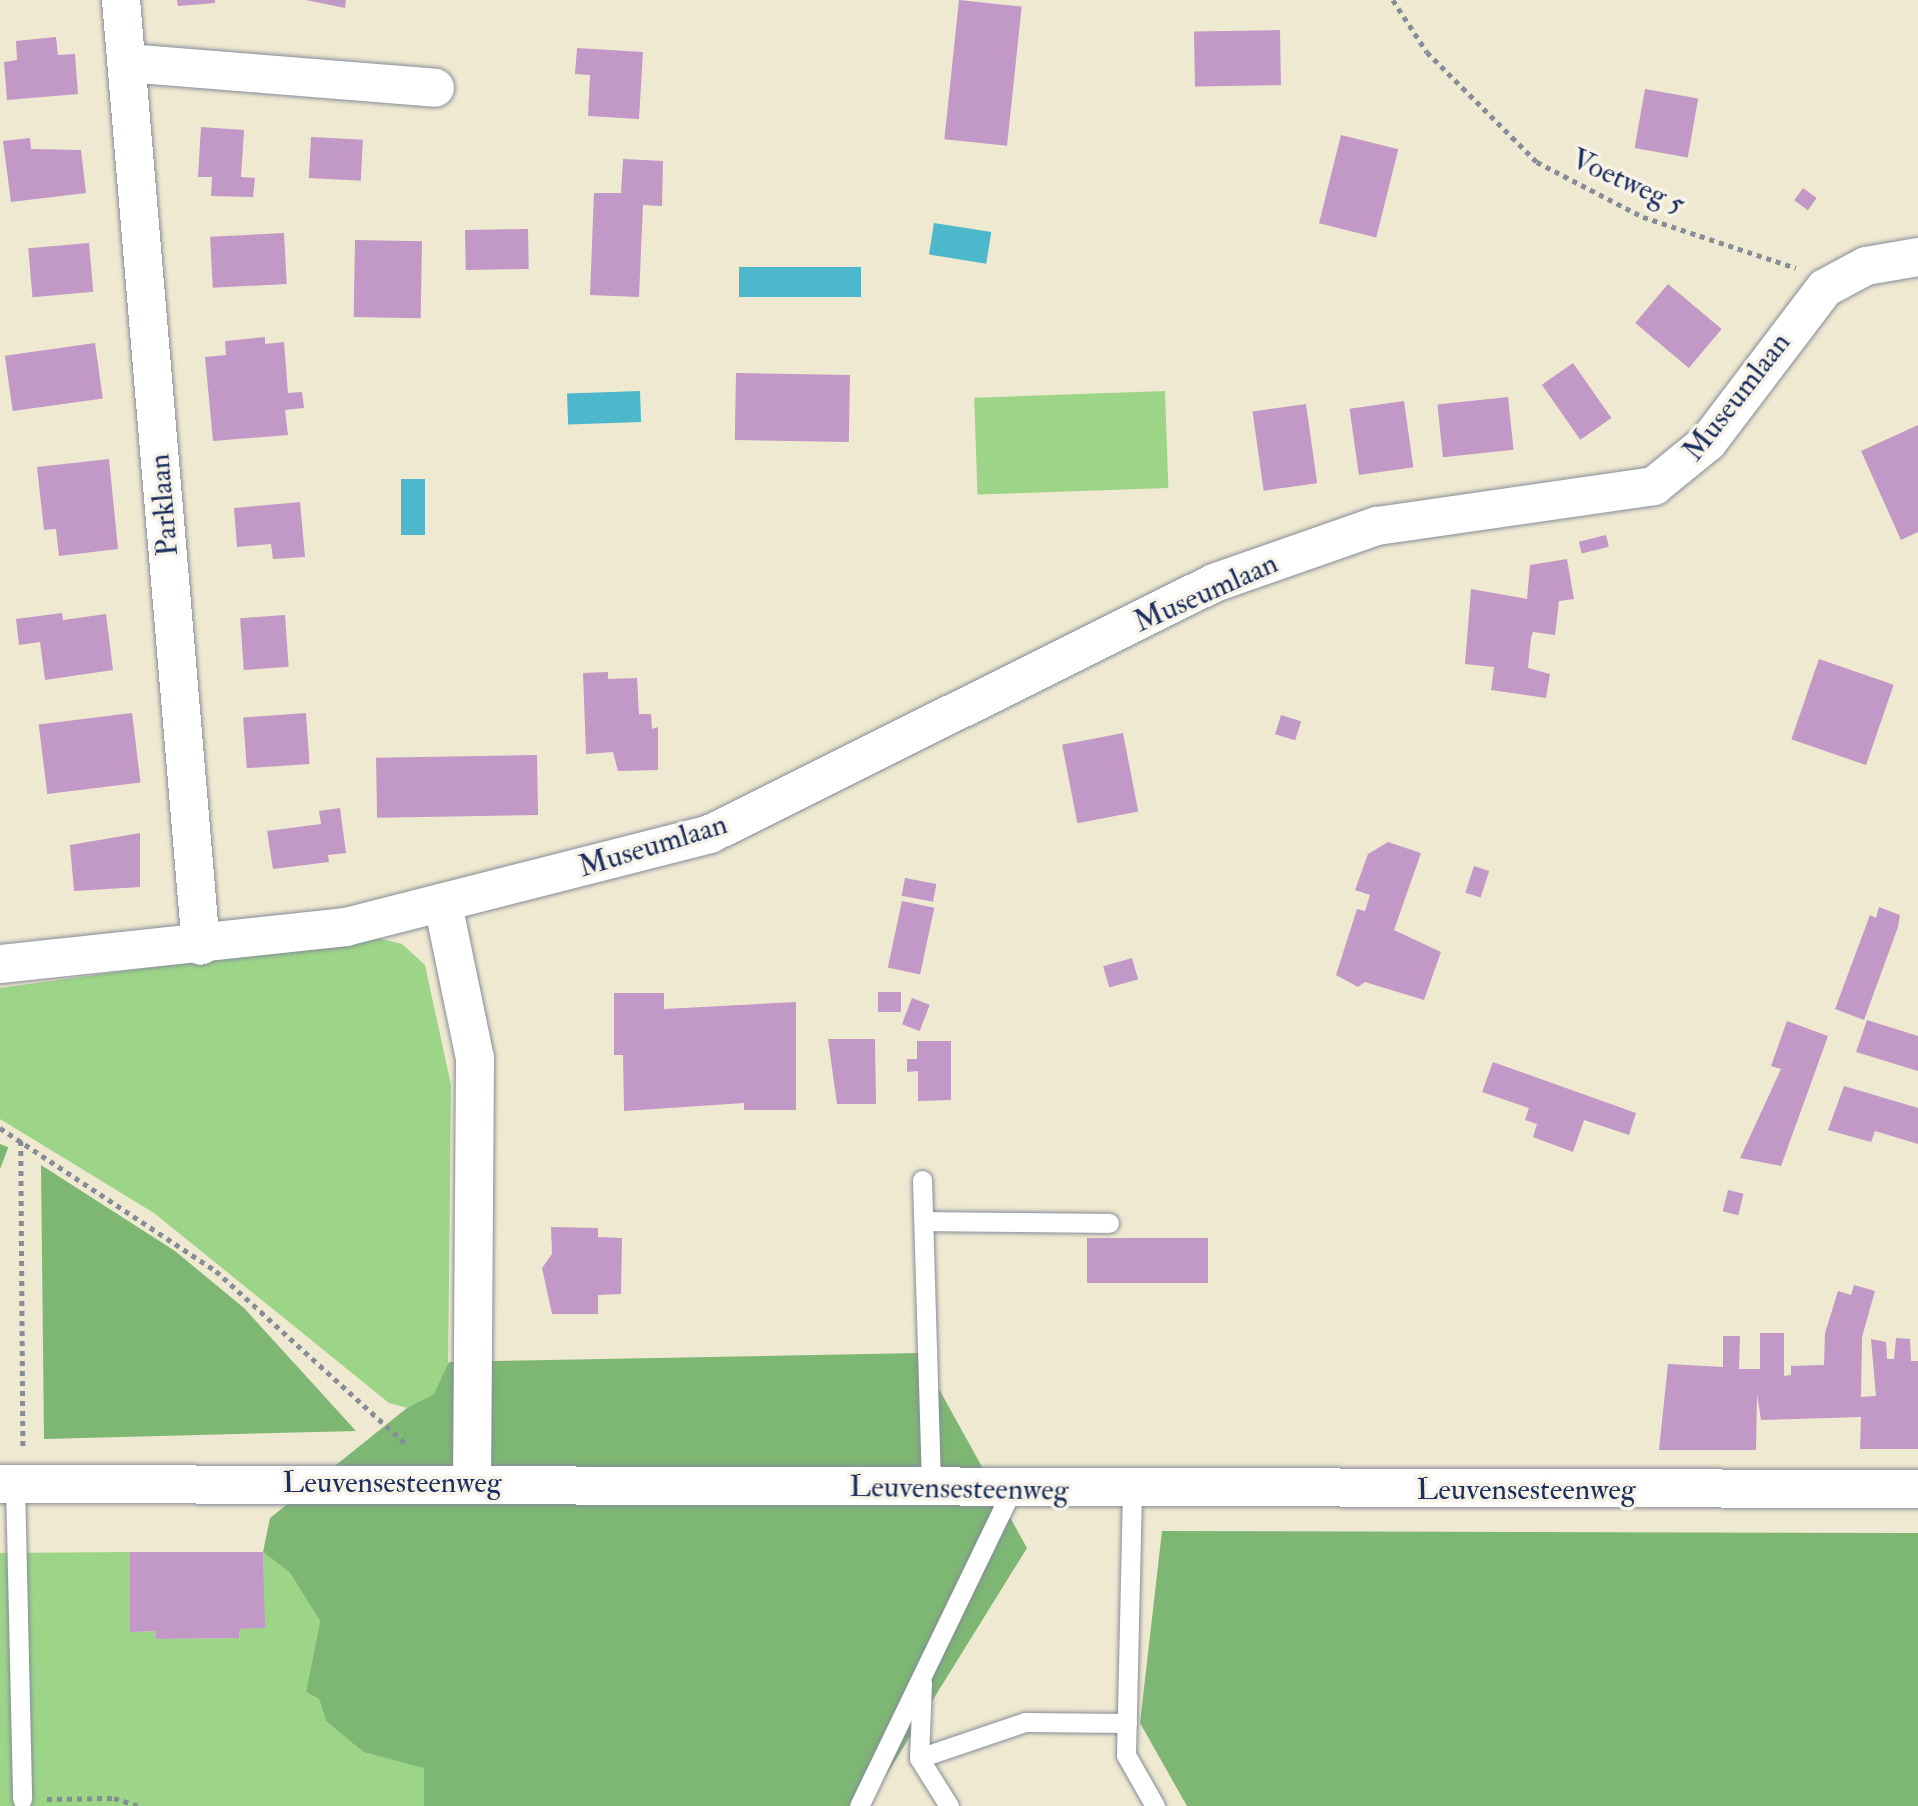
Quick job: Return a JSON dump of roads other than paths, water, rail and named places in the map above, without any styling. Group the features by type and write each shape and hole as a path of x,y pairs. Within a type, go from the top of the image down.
{"street":[{"name":"Parklaan","path":"121,0 201,946"},
{"path":"127,63 435,88"},
{"name":"Museumlaan","path":"0,964 201,946 345,927 710,834 1214,583 1377,526 1654,486 1708,442 1825,288 1866,266 1915,263"},
{"path":"443,904 475,1058 459,1483"},
{"name":"Leuvensesteenweg","path":"13,1484 459,1483 1011,1491 1918,1489"}],"lane":[{"path":"922,1180 931,1489"},
{"path":"924,1221 1109,1223"},
{"path":"13,1484 22,1799"},
{"path":"1132,1490 1126,1755 1155,1806"},
{"path":"859,1806 873,1767 923,1678 1011,1491"},
{"path":"923,1678 919,1758 949,1806"},
{"path":"919,1758 1025,1722 1127,1723"}],"water":[{"path":"934,223 991,232 986,264 929,255"},
{"path":"739,267 861,267 861,297 739,297"},
{"path":"640,391 641,422 568,425 567,394"},
{"path":"401,479 425,479 425,535 401,535"}]}
